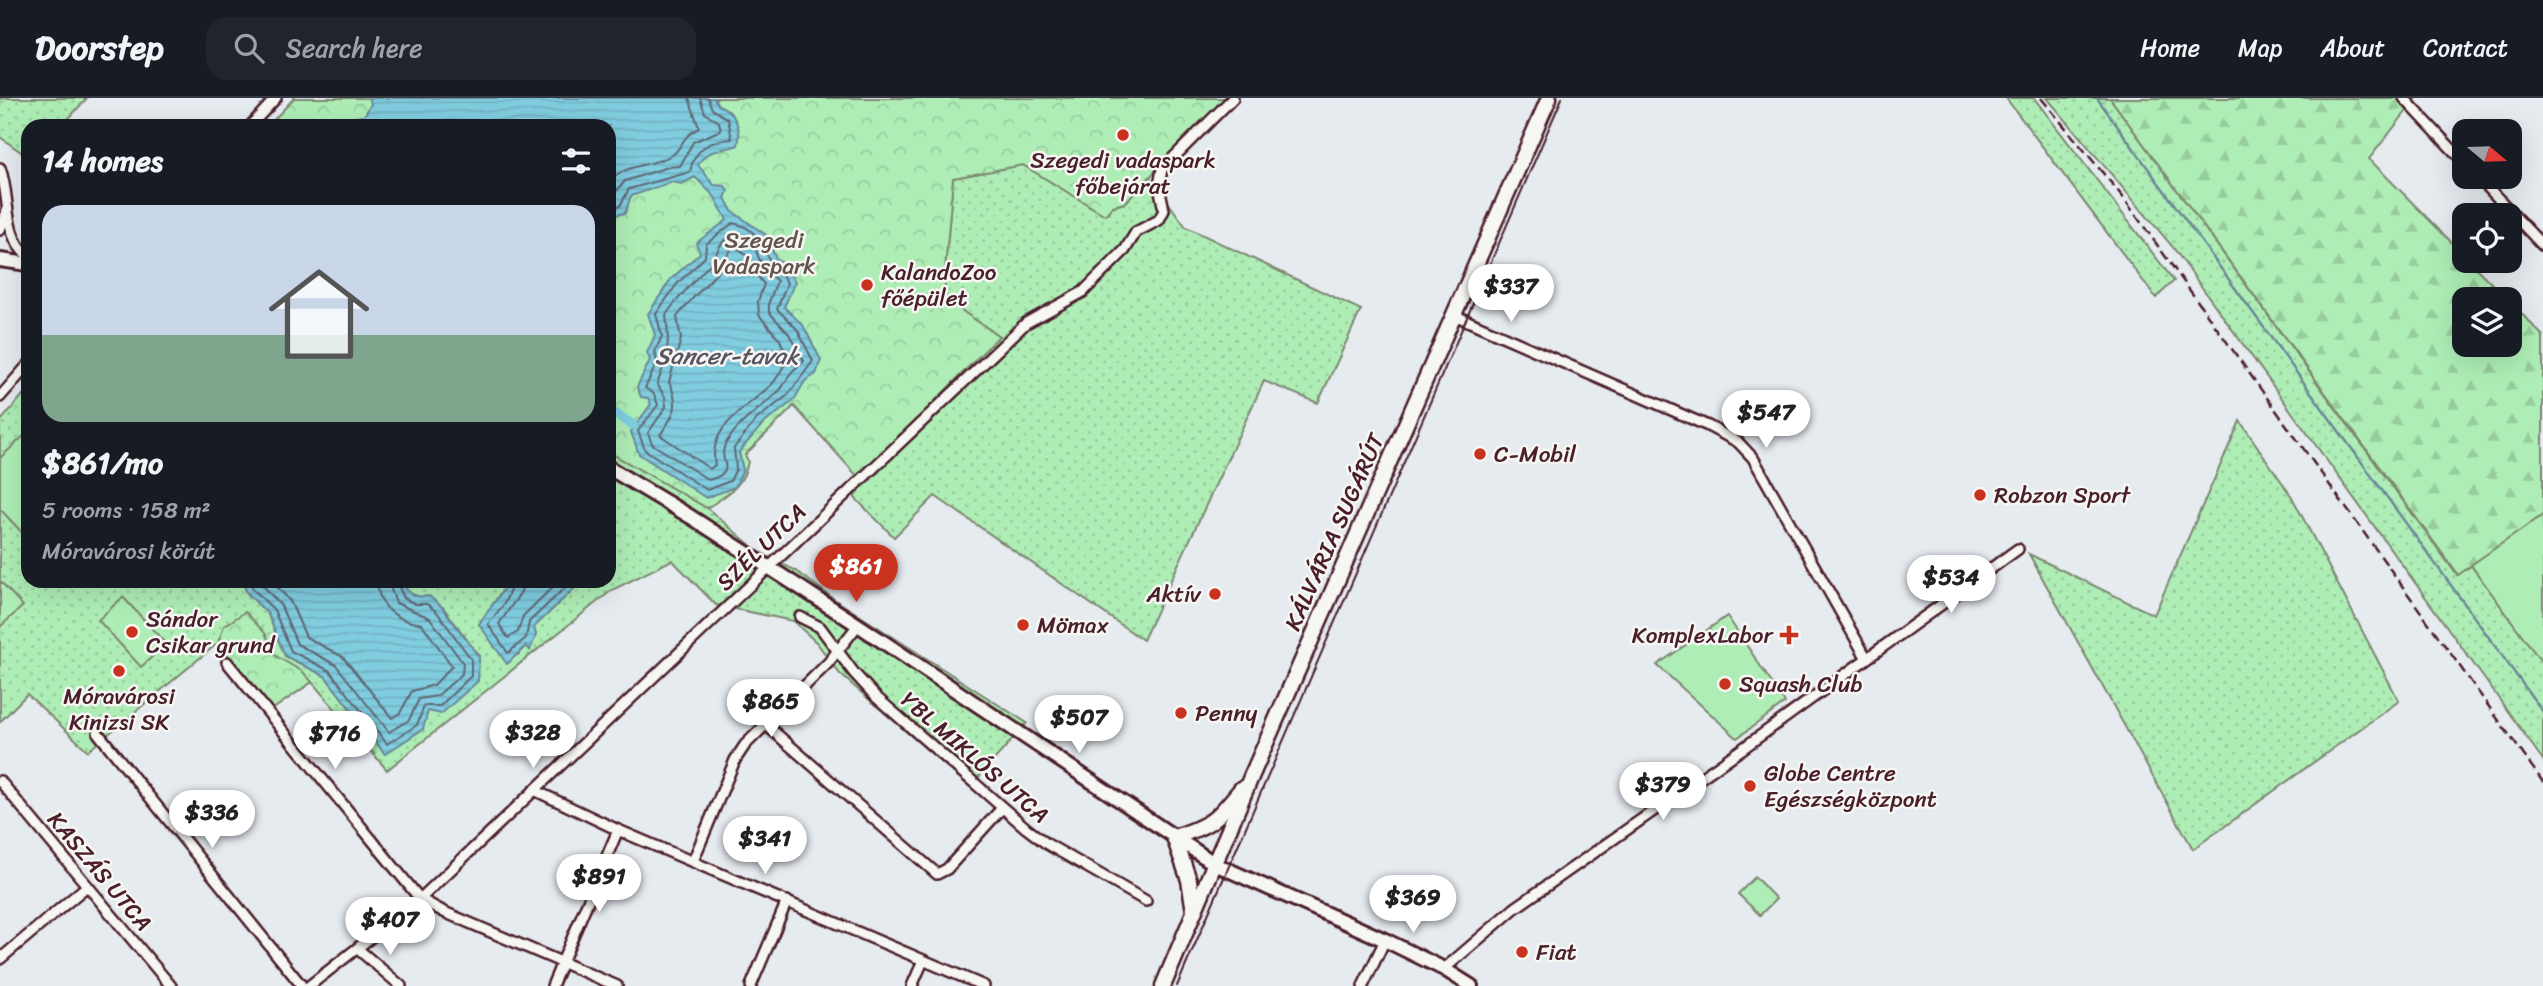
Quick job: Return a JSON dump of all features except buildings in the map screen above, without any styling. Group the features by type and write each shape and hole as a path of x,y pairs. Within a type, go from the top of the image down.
{"main road":[{"name":"KÁLVÁRIA SUGÁRÚT","path":"1163,986 1251,778 1549,98"},
{"path":"0,260 21,263"},
{"path":"616,472 858,625 1215,864 1385,940 1444,969 1471,986"},
{"path":"1174,837 1205,827 1218,818 1251,778"},
{"path":"1174,837 1189,880 1194,915"}],"street":[{"path":"256,119 276,98"},
{"name":"SZÉL UTCA","path":"309,986 359,950 420,899 1026,323 1041,312 1075,298 1125,250 1136,232 1159,220 1164,210 1159,186 1162,169 1233,98"},
{"path":"2404,98 2452,149"},
{"path":"0,168 9,203 11,234 21,250"},
{"path":"2489,189 2543,246"},
{"path":"0,230 9,203"},
{"path":"1454,315 1699,421 1738,442 1753,458 1866,657"},
{"path":"0,397 21,373"},
{"path":"1444,969 1515,908 2018,549"},
{"name":"YBL MIKLÓS UTCA","path":"800,617 820,627 876,696 1002,808 1047,844 1146,901"},
{"path":"693,861 735,760 765,724 838,652 858,625"},
{"path":"227,662 420,899 617,986"},
{"path":"765,724 937,874 947,869 1002,808"},
{"path":"99,733 302,986"},
{"name":"KASZÁS UTCA","path":"0,781 171,986"},
{"path":"534,790 618,830 984,986"},
{"path":"552,986 618,830"},
{"path":"0,959 88,886"},
{"path":"751,986 787,901"},
{"path":"1363,986 1385,940"},
{"path":"359,950 401,986"},
{"path":"912,986 923,961"}],"green space":[{"path":"0,98 87,98 68,119 21,119 21,152 0,137"},
{"name":"Szegedi Vadaspark","path":"294,98 1225,98 1125,203 1113,206 1105,215 1023,165 953,178 944,280 946,300 999,336 859,478 794,406 745,455 748,461 739,483 707,508 616,456 616,119 274,119"},
{"path":"2006,98 2034,98 2174,281 2156,298"},
{"path":"2047,98 2110,98 2457,575 2471,565 2543,664 2543,760 2172,246"},
{"path":"2110,98 2417,98 2369,159 2452,243 2452,273 2481,273 2495,287 2452,287 2452,357 2522,357 2522,314 2543,336 2543,515 2458,575"},
{"path":"1023,165 1105,215 1113,206 1125,203 1149,176 1186,227 1361,310 1318,403 1264,381 1143,640 935,496 894,537 855,498 859,478 999,336 946,300 944,280 953,178"},
{"path":"21,397 21,588 245,588 268,614 285,656 325,676 385,754 479,656 443,607 407,592 405,588 504,588 479,624 518,655 526,645 530,650 534,627 575,588 616,588 387,770 312,682 273,709 218,643 88,751 27,694 0,722 0,422"},
{"path":"2240,421 2292,497 2399,701 2193,849 2029,554 2154,615"},
{"path":"21,438 21,532 0,509 0,458"},
{"path":"616,456 707,508 761,554 795,570 834,599 1027,723 970,787 840,674 817,643 793,621 716,605 672,560 616,588"},
{"path":"2543,515 2543,664 2471,565"},
{"path":"0,581 23,606 0,627"},
{"name":"Sándor Csikar grund","path":"123,597 166,644 141,667 98,620"},
{"path":"245,612 265,633 276,656 303,672 312,682 273,709 218,643 224,626"},
{"name":"Squash Club","path":"1727,616 1785,703 1737,738 1657,665"},
{"path":"1755,877 1776,899 1760,915 1738,894"}],"water":[{"name":"Sancer-tavak","path":"369,98 714,98 718,105 729,111 738,126 738,145 711,153 698,165 714,185 725,186 728,191 725,198 732,211 766,235 776,259 787,267 795,282 784,307 803,325 821,360 816,374 805,381 794,400 762,425 739,452 743,470 735,487 706,498 639,454 631,432 651,404 648,398 641,397 637,387 650,360 647,353 655,335 648,314 671,279 700,253 696,243 727,220 714,196 695,177 682,184 672,182 631,196 625,213 616,215 616,119 353,119 364,116 371,104"},
{"path":"245,588 406,588 412,594 429,596 442,607 479,657 478,681 441,714 428,711 423,729 385,754 325,676 285,656 268,614"},
{"path":"504,588 575,588 534,627 536,635 530,650 526,646 507,664 479,624"}],"waterway":[{"path":"2097,98 2543,712"},
{"path":"616,414 633,425"}],"tram line":[{"path":"1177,986 1562,98"}],"railway":[{"path":"2041,98 2122,196 2543,782"}],"place":[{"name":"Szegedi vadaspark főbejárat","path":"1123,135"},
{"name":"KalandoZoo főépület","path":"867,285"},
{"name":"C-Mobil","path":"1480,454"},
{"name":"Robzon Sport","path":"1980,495"},
{"name":"Aktív","path":"1215,594"},
{"name":"Mömax","path":"1023,625"},
{"name":"Sándor Csikar grund","path":"132,632"},
{"name":"KomplexLabor","path":"1789,635"},
{"name":"Móravárosi Kinizsi SK","path":"119,671"},
{"name":"Squash Club","path":"1725,684"},
{"name":"Penny","path":"1181,713"},
{"name":"Globe Centre Egészségközpont","path":"1750,786"},
{"name":"Fiat","path":"1522,952"}]}
